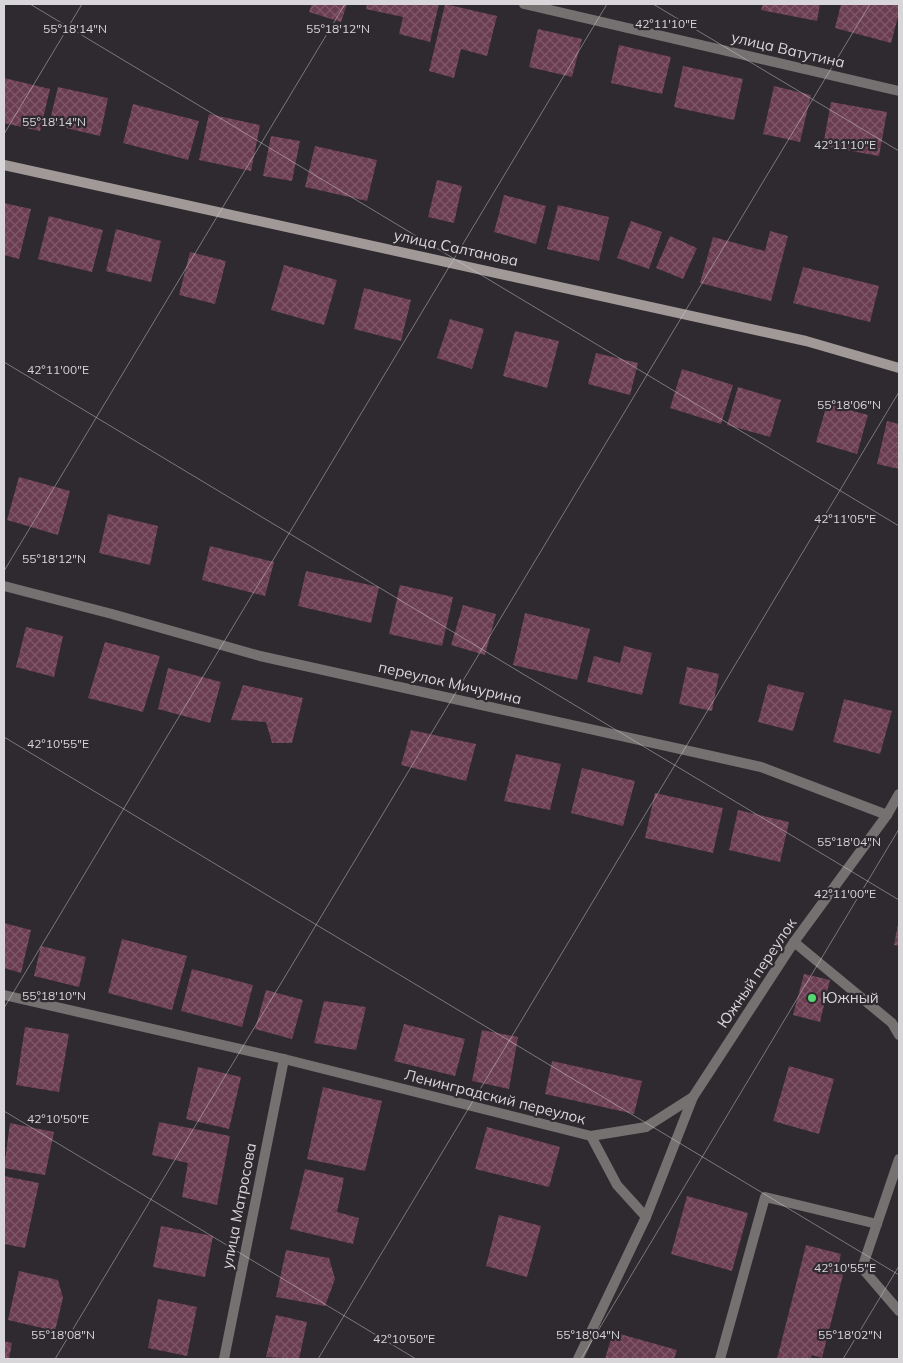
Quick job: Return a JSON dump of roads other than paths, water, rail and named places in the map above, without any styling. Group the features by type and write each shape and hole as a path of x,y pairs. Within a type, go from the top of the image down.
{"main road":[{"name":"улица Салтанова","path":"4,164 806,341 899,368"}],"street":[{"name":"улица Ватутина","path":"524,4 899,91"},
{"name":"переулок Мичурина","path":"4,586 260,656 761,767 887,815"},
{"name":"Южный переулок","path":"693,1097 794,942 887,815 899,794"},
{"path":"794,942 892,1023 899,1035"},
{"name":"Ленинградский переулок","path":"4,995 284,1059 591,1136 646,1128 693,1097"},
{"name":"улица Матросова","path":"224,1359 284,1059"},
{"path":"578,1359 646,1217 693,1097"},
{"path":"591,1136 617,1185 646,1217"},
{"path":"899,1159 862,1268 899,1311"},
{"path":"720,1359 765,1197 877,1224"}],"place":[{"name":"Южный","path":"812,998"}]}
